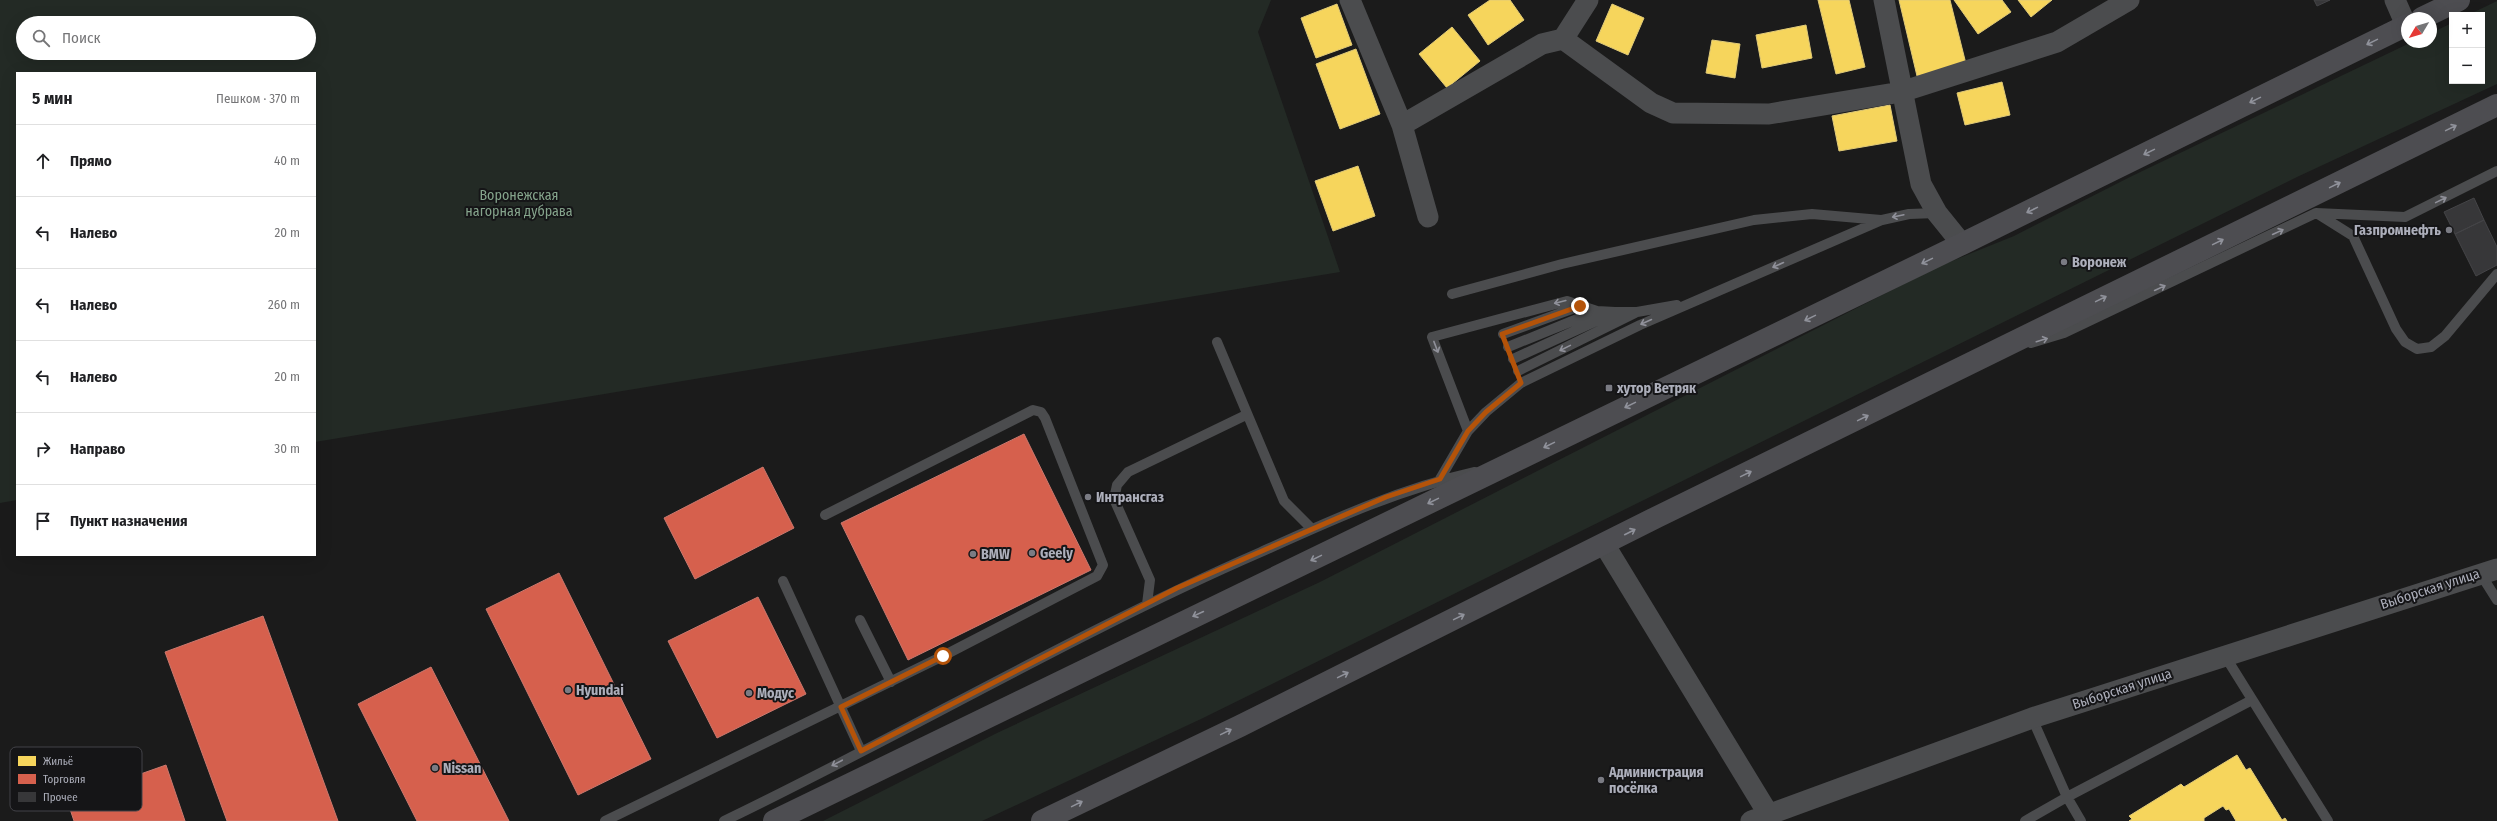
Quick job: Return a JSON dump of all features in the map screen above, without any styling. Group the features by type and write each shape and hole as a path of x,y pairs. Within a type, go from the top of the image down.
{"highway":[{"path":"2434,12 2459,0"},
{"path":"774,821 1962,244 2401,28"},
{"path":"1042,821 1240,726 1604,544 2497,105"}],"street":[{"path":"1350,0 1402,125 1428,217"},
{"path":"1402,125 1542,44 1563,39 1588,0"},
{"path":"1884,0 1901,92 1921,184 1937,213 1962,244"},
{"path":"1563,39 1651,103 1673,113 1769,114 1901,92 2057,42 2129,0"},
{"path":"2395,0 2401,12"},
{"path":"1604,544 1760,818"},
{"name":"Выборская улица","path":"1760,818 2032,718 2489,571"}],"lane":[{"path":"1978,360 2064,333 2316,213 2405,217 2496,176"},
{"path":"1440,479 1468,431 1486,412 1521,383 1694,301 1882,220 1909,214 1937,213"},
{"path":"2316,213 2353,236 2396,329 2404,342 2417,349 2432,347 2444,336 2497,274"},
{"path":"1452,294 1562,264 1754,220 1812,214 1882,220"},
{"path":"1468,431 1432,337 1567,300 1597,311 1615,312 1637,312 1694,301"},
{"path":"1502,334 1580,306"},
{"path":"1508,347 1597,311"},
{"path":"1513,359 1615,312"},
{"path":"1518,371 1637,312"},
{"path":"1497,319 1518,371 1521,383"},
{"path":"1216,342 1284,501 1312,529"},
{"path":"605,821 891,682 1090,579 1102,570 1103,565 1045,418 1041,412 1033,410 825,516"},
{"path":"1147,604 1150,580 1114,499 1117,485 1128,472 1246,415"},
{"path":"724,821 1147,604 1312,529 1386,497 1440,479 1510,464"},
{"path":"2489,571 2497,600"},
{"path":"783,581 861,751"},
{"path":"860,620 891,682"},
{"path":"2225,656 2328,821"},
{"path":"2025,821 2067,797 2252,700"},
{"path":"2032,718 2067,797 2081,821"}],"green space":[{"name":"Воронежская нагорная дубрава","path":"0,0 1271,0 1258,32 1340,272 316,442 316,72 16,72 16,500 0,503"},
{"path":"2497,1 2497,84 2297,177 1201,719 982,821 823,821 997,733 1320,582 1937,267 2014,236 2132,176 2401,47 2437,48 2437,30 2449,24 2449,84 2485,84 2485,12 2474,12"}],"building: Жильё":[{"path":"1490,0 1510,0 1524,20 1488,45 1468,15"},
{"path":"1818,0 1849,0 1865,67 1836,74"},
{"path":"1899,0 1950,0 1966,64 1917,76"},
{"path":"1954,0 2002,0 2011,12 1978,34"},
{"path":"2018,0 2052,0 2031,17"},
{"path":"1337,4 1352,45 1316,58 1301,18"},
{"path":"1612,4 1644,18 1628,55 1596,41"},
{"path":"1806,25 1812,58 1762,68 1756,35"},
{"path":"1452,27 1480,61 1447,88 1419,54"},
{"path":"1712,40 1740,44 1735,78 1706,73"},
{"path":"1356,49 1380,114 1340,129 1316,64"},
{"path":"2002,82 2010,115 1965,125 1957,93"},
{"path":"1890,105 1897,141 1839,151 1832,116"},
{"path":"1358,166 1375,216 1333,231 1315,181"},
{"path":"2237,755 2246,770 2250,768 2282,820 2285,818 2287,821 2236,821 2229,809 2226,810 2223,806 2204,818 2204,821 2129,821 2132,819 2129,816 2181,784 2184,787"}],"building: Торговля":[{"path":"1024,434 1091,570 908,660 841,523"},
{"path":"763,467 794,528 695,579 664,518"},
{"path":"559,573 651,759 578,795 486,609"},
{"path":"758,597 806,694 717,738 668,641"},
{"path":"263,616 338,821 227,821 165,652"},
{"path":"431,667 509,821 417,821 358,704"},
{"path":"166,765 185,821 74,821 71,811 142,811 142,773"}],"building: Прочее":[{"path":"2314,0 2330,0 2317,6"},
{"path":"2474,198 2484,220 2455,234 2444,212"},
{"path":"2484,220 2497,247 2497,265 2476,276 2455,234"}],"place":[{"name":"Газпромнефть","path":"2449,230"},
{"name":"Воронеж","path":"2064,262"},
{"name":"хутор Ветряк","path":"1609,388"},
{"name":"Интрансгаз","path":"1088,497"},
{"name":"Geely","path":"1032,553"},
{"name":"BMW","path":"973,554"},
{"name":"Hyundai","path":"568,690"},
{"name":"Модус","path":"749,693"},
{"name":"Nissan","path":"435,768"},
{"name":"Администрация посёлка","path":"1601,780"}],"route":[{"path":"943,656 841,707 861,751 1177,588 1386,497 1440,479 1468,431 1486,412 1521,383 1518,371 1502,334 1580,306"}]}
